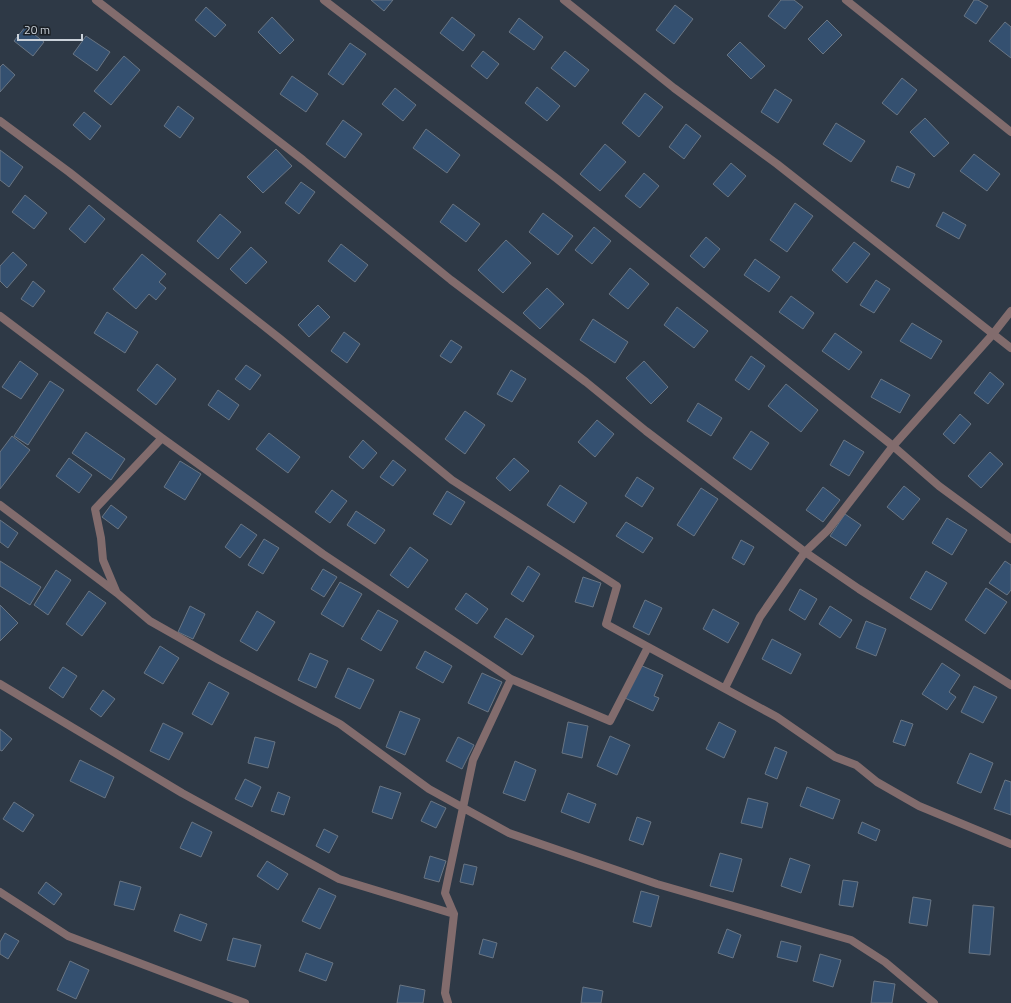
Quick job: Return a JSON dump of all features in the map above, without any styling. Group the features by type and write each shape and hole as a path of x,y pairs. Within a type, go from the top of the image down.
{"street":[{"path":"96,0 303,160 451,280 586,382 646,431 805,552 858,589 1011,685"},
{"path":"324,0 562,183 893,446 939,486 1011,539"},
{"path":"564,0 674,88 777,164 1011,348"},
{"path":"846,0 1011,132"},
{"path":"0,121 69,172 242,309 452,480 617,586 606,624 777,717 835,757 856,765 877,782 919,806 1011,844"},
{"path":"725,688 760,617 805,552 828,530 893,446 993,334 1011,311"},
{"path":"0,316 162,438 323,554 511,679 610,721 648,647"},
{"path":"117,593 103,560 95,509 162,438"},
{"path":"0,505 117,593 150,621 219,660 340,724 429,789 509,833 657,884 851,940 885,962 934,1003"},
{"path":"448,1003 445,993 454,914 445,893 473,760 511,679"},
{"path":"0,684 182,793 339,879 454,914"},
{"path":"0,892 68,936 246,1003"}],"building":[{"path":"371,0 393,0 384,11"},
{"path":"781,0 794,0 803,7 785,29 768,16"},
{"path":"974,0 978,0 988,6 976,24 964,16"},
{"path":"675,5 693,19 674,44 656,30"},
{"path":"206,7 226,25 215,37 195,20"},
{"path":"272,17 294,40 280,54 258,32"},
{"path":"452,17 475,35 463,51 440,33"},
{"path":"519,18 543,37 534,50 509,32"},
{"path":"827,20 842,35 823,54 808,39"},
{"path":"1005,22 1011,27 1011,58 989,41"},
{"path":"25,27 44,42 33,56 14,41"},
{"path":"86,36 110,52 97,71 73,54"},
{"path":"740,42 765,66 751,79 727,55"},
{"path":"350,43 366,54 343,85 328,74"},
{"path":"483,51 499,64 487,79 471,66"},
{"path":"565,51 589,70 575,87 551,68"},
{"path":"124,56 140,70 111,105 94,91"},
{"path":"3,64 15,75 0,92 0,67"},
{"path":"292,76 318,94 306,112 280,94"},
{"path":"902,78 917,90 897,115 882,103"},
{"path":"537,87 560,106 547,121 525,103"},
{"path":"395,88 416,105 403,121 382,104"},
{"path":"775,89 792,100 778,123 761,112"},
{"path":"645,93 663,107 639,137 622,123"},
{"path":"178,106 194,118 180,138 164,126"},
{"path":"84,112 101,126 90,140 73,125"},
{"path":"925,118 949,143 934,157 910,132"},
{"path":"343,120 362,134 345,158 326,144"},
{"path":"836,123 865,141 851,162 823,144"},
{"path":"686,124 701,136 684,159 669,147"},
{"path":"426,129 460,155 447,173 413,148"},
{"path":"605,144 626,162 600,191 580,174"},
{"path":"276,149 292,166 263,193 247,177"},
{"path":"0,150 23,167 9,187 0,180"},
{"path":"974,154 1000,174 987,191 960,171"},
{"path":"731,163 746,176 728,197 713,184"},
{"path":"897,166 915,174 909,188 891,181"},
{"path":"644,173 659,186 640,208 625,196"},
{"path":"301,182 315,192 299,214 285,203"},
{"path":"25,195 47,213 34,229 12,212"},
{"path":"795,203 813,216 787,252 770,240"},
{"path":"453,204 480,224 466,242 440,222"},
{"path":"89,205 105,219 85,243 69,229"},
{"path":"943,212 966,225 959,239 936,226"},
{"path":"543,213 573,236 558,255 529,232"},
{"path":"220,214 241,232 218,259 197,241"},
{"path":"594,227 611,241 592,264 575,250"},
{"path":"706,237 720,249 704,268 690,256"},
{"path":"506,240 531,263 503,293 478,270"},
{"path":"854,242 870,254 847,283 832,270"},
{"path":"341,244 368,265 355,282 328,261"},
{"path":"251,247 267,262 246,284 230,269"},
{"path":"13,252 27,265 7,288 0,281 0,266"},
{"path":"142,254 166,274 159,282 166,288 156,300 149,294 136,309 113,289"},
{"path":"755,259 780,277 769,292 744,275"},
{"path":"630,268 649,284 628,309 609,294"},
{"path":"876,280 890,289 874,313 860,305"},
{"path":"33,281 45,291 33,307 21,299"},
{"path":"547,288 564,304 540,329 523,313"},
{"path":"791,296 814,313 803,329 779,312"},
{"path":"318,305 330,317 309,337 298,325"},
{"path":"677,307 708,331 694,348 664,325"},
{"path":"107,312 138,332 125,353 94,333"},
{"path":"593,319 628,342 615,363 580,340"},
{"path":"912,323 942,341 931,359 900,341"},
{"path":"344,332 360,344 347,363 331,351"},
{"path":"835,333 862,352 849,370 822,351"},
{"path":"451,340 462,347 451,363 440,356"},
{"path":"751,356 765,366 749,390 735,380"},
{"path":"20,361 38,374 21,399 2,387"},
{"path":"644,361 668,387 651,404 626,378"},
{"path":"157,364 176,379 156,405 137,390"},
{"path":"246,365 261,375 250,390 235,379"},
{"path":"511,370 526,379 512,402 497,394"},
{"path":"990,372 1004,384 988,404 974,393"},
{"path":"881,379 910,395 900,413 871,397"},
{"path":"50,381 64,390 28,445 14,436"},
{"path":"786,384 818,410 801,432 768,406"},
{"path":"218,390 239,405 229,420 208,405"},
{"path":"698,403 722,418 711,436 687,421"},
{"path":"465,411 485,425 465,454 445,439"},
{"path":"960,414 971,424 954,444 943,434"},
{"path":"597,420 614,434 595,457 578,442"},
{"path":"751,431 769,443 751,470 733,458"},
{"path":"86,432 125,459 111,480 72,453"},
{"path":"269,433 300,457 288,473 256,449"},
{"path":"12,436 30,450 0,489 0,452"},
{"path":"363,440 377,453 363,469 349,457"},
{"path":"844,440 864,452 849,476 830,465"},
{"path":"990,452 1003,464 981,488 968,476"},
{"path":"69,458 92,475 79,493 56,476"},
{"path":"514,458 529,471 510,491 496,478"},
{"path":"393,460 406,470 393,486 380,477"},
{"path":"180,461 201,474 185,500 164,487"},
{"path":"637,477 654,488 642,507 625,496"},
{"path":"560,485 587,503 574,523 547,505"},
{"path":"904,486 920,499 903,520 887,507"},
{"path":"823,487 840,500 823,522 806,510"},
{"path":"701,488 718,499 694,536 677,525"},
{"path":"332,490 347,501 330,523 315,512"},
{"path":"447,491 465,502 451,525 433,514"},
{"path":"111,505 127,517 118,529 102,517"},
{"path":"356,511 385,530 375,544 347,525"},
{"path":"845,514 861,525 846,546 830,536"},
{"path":"947,518 967,530 952,555 932,543"},
{"path":"0,520 18,533 8,548 0,542"},
{"path":"626,522 653,538 643,553 616,536"},
{"path":"241,524 257,535 240,558 225,547"},
{"path":"264,539 279,548 263,574 248,565"},
{"path":"741,540 754,547 744,565 732,558"},
{"path":"410,547 428,560 408,588 390,575"},
{"path":"0,561 41,587 30,605 0,586"},
{"path":"1005,561 1011,565 1011,590 1007,595 989,583"},
{"path":"528,566 540,574 523,602 511,594"},
{"path":"323,569 337,577 324,597 311,589"},
{"path":"56,570 71,580 48,615 34,605"},
{"path":"926,571 947,583 931,610 910,598"},
{"path":"583,577 601,583 593,607 575,602"},
{"path":"340,582 362,594 343,627 321,614"},
{"path":"986,588 1007,602 985,634 965,620"},
{"path":"800,589 817,599 805,620 789,610"},
{"path":"89,591 106,603 82,636 66,624"},
{"path":"466,593 488,609 477,624 455,609"},
{"path":"645,600 662,608 649,635 633,627"},
{"path":"0,605 18,623 0,641"},
{"path":"190,606 205,614 193,639 178,632"},
{"path":"830,606 852,620 840,638 819,624"},
{"path":"713,609 739,623 728,643 703,629"},
{"path":"378,610 398,621 381,651 361,639"},
{"path":"257,611 275,622 257,651 240,641"},
{"path":"506,618 534,636 522,655 494,637"},
{"path":"866,621 886,629 876,656 856,648"},
{"path":"772,639 801,654 791,674 762,659"},
{"path":"160,646 179,658 163,684 144,673"},
{"path":"425,651 452,666 443,683 416,668"},
{"path":"310,653 328,661 316,688 298,680"},
{"path":"942,663 960,675 949,692 956,697 947,710 922,694"},
{"path":"640,665 663,675 654,696 659,698 653,711 625,698"},
{"path":"63,667 77,676 63,698 49,688"},
{"path":"348,668 374,680 360,709 335,697"},
{"path":"482,673 502,682 488,712 468,703"},
{"path":"209,682 229,693 212,725 192,714"},
{"path":"974,686 997,697 983,723 961,712"},
{"path":"103,690 115,699 101,717 90,709"},
{"path":"400,711 420,719 405,755 386,747"},
{"path":"901,720 913,724 905,746 893,742"},
{"path":"568,722 588,726 582,758 562,753"},
{"path":"719,722 736,731 724,758 706,749"},
{"path":"163,723 183,733 169,760 150,751"},
{"path":"0,729 12,739 2,751 0,750"},
{"path":"610,736 630,745 617,775 597,766"},
{"path":"255,737 275,742 268,768 248,763"},
{"path":"458,737 474,745 462,769 446,761"},
{"path":"775,747 787,752 777,779 765,774"},
{"path":"970,753 993,763 981,793 957,783"},
{"path":"80,760 114,777 105,798 70,781"},
{"path":"515,761 536,770 525,801 503,793"},
{"path":"245,779 261,787 252,807 235,799"},
{"path":"1005,780 1011,782 1011,815 994,809"},
{"path":"380,786 401,793 392,819 372,812"},
{"path":"807,787 840,800 833,819 800,806"},
{"path":"278,792 290,797 284,815 271,811"},
{"path":"568,793 596,804 589,823 561,812"},
{"path":"748,798 768,803 762,828 741,823"},
{"path":"431,801 446,808 436,828 421,821"},
{"path":"14,802 34,815 23,832 3,819"},
{"path":"637,817 651,822 643,845 629,840"},
{"path":"192,822 212,832 201,857 180,848"},
{"path":"862,822 880,830 876,841 858,833"},
{"path":"324,829 338,836 329,853 316,846"},
{"path":"720,853 742,859 733,892 710,886"},
{"path":"430,856 446,861 439,882 424,878"},
{"path":"790,858 810,865 801,893 781,886"},
{"path":"267,861 288,874 278,890 257,876"},
{"path":"464,864 477,867 473,885 460,882"},
{"path":"843,880 858,882 853,907 839,905"},
{"path":"120,881 141,887 134,910 114,905"},
{"path":"46,882 62,894 54,905 38,893"},
{"path":"319,888 336,896 320,929 302,921"},
{"path":"641,891 659,896 651,927 633,922"},
{"path":"913,897 931,900 927,926 909,923"},
{"path":"973,905 994,907 990,955 969,953"},
{"path":"180,914 207,924 201,941 174,931"},
{"path":"727,929 741,935 733,958 718,953"},
{"path":"5,933 19,941 8,959 0,954 0,942"},
{"path":"233,938 261,945 255,967 227,960"},
{"path":"483,939 497,943 493,958 479,954"},
{"path":"781,941 801,946 797,962 777,957"},
{"path":"306,953 333,963 326,981 299,971"},
{"path":"820,954 841,960 833,987 813,981"},
{"path":"70,961 89,970 76,999 57,990"},
{"path":"874,981 895,984 892,1003 871,1003"},
{"path":"400,985 425,990 423,1003 397,1003"},
{"path":"583,987 603,991 601,1003 581,1003"}]}
